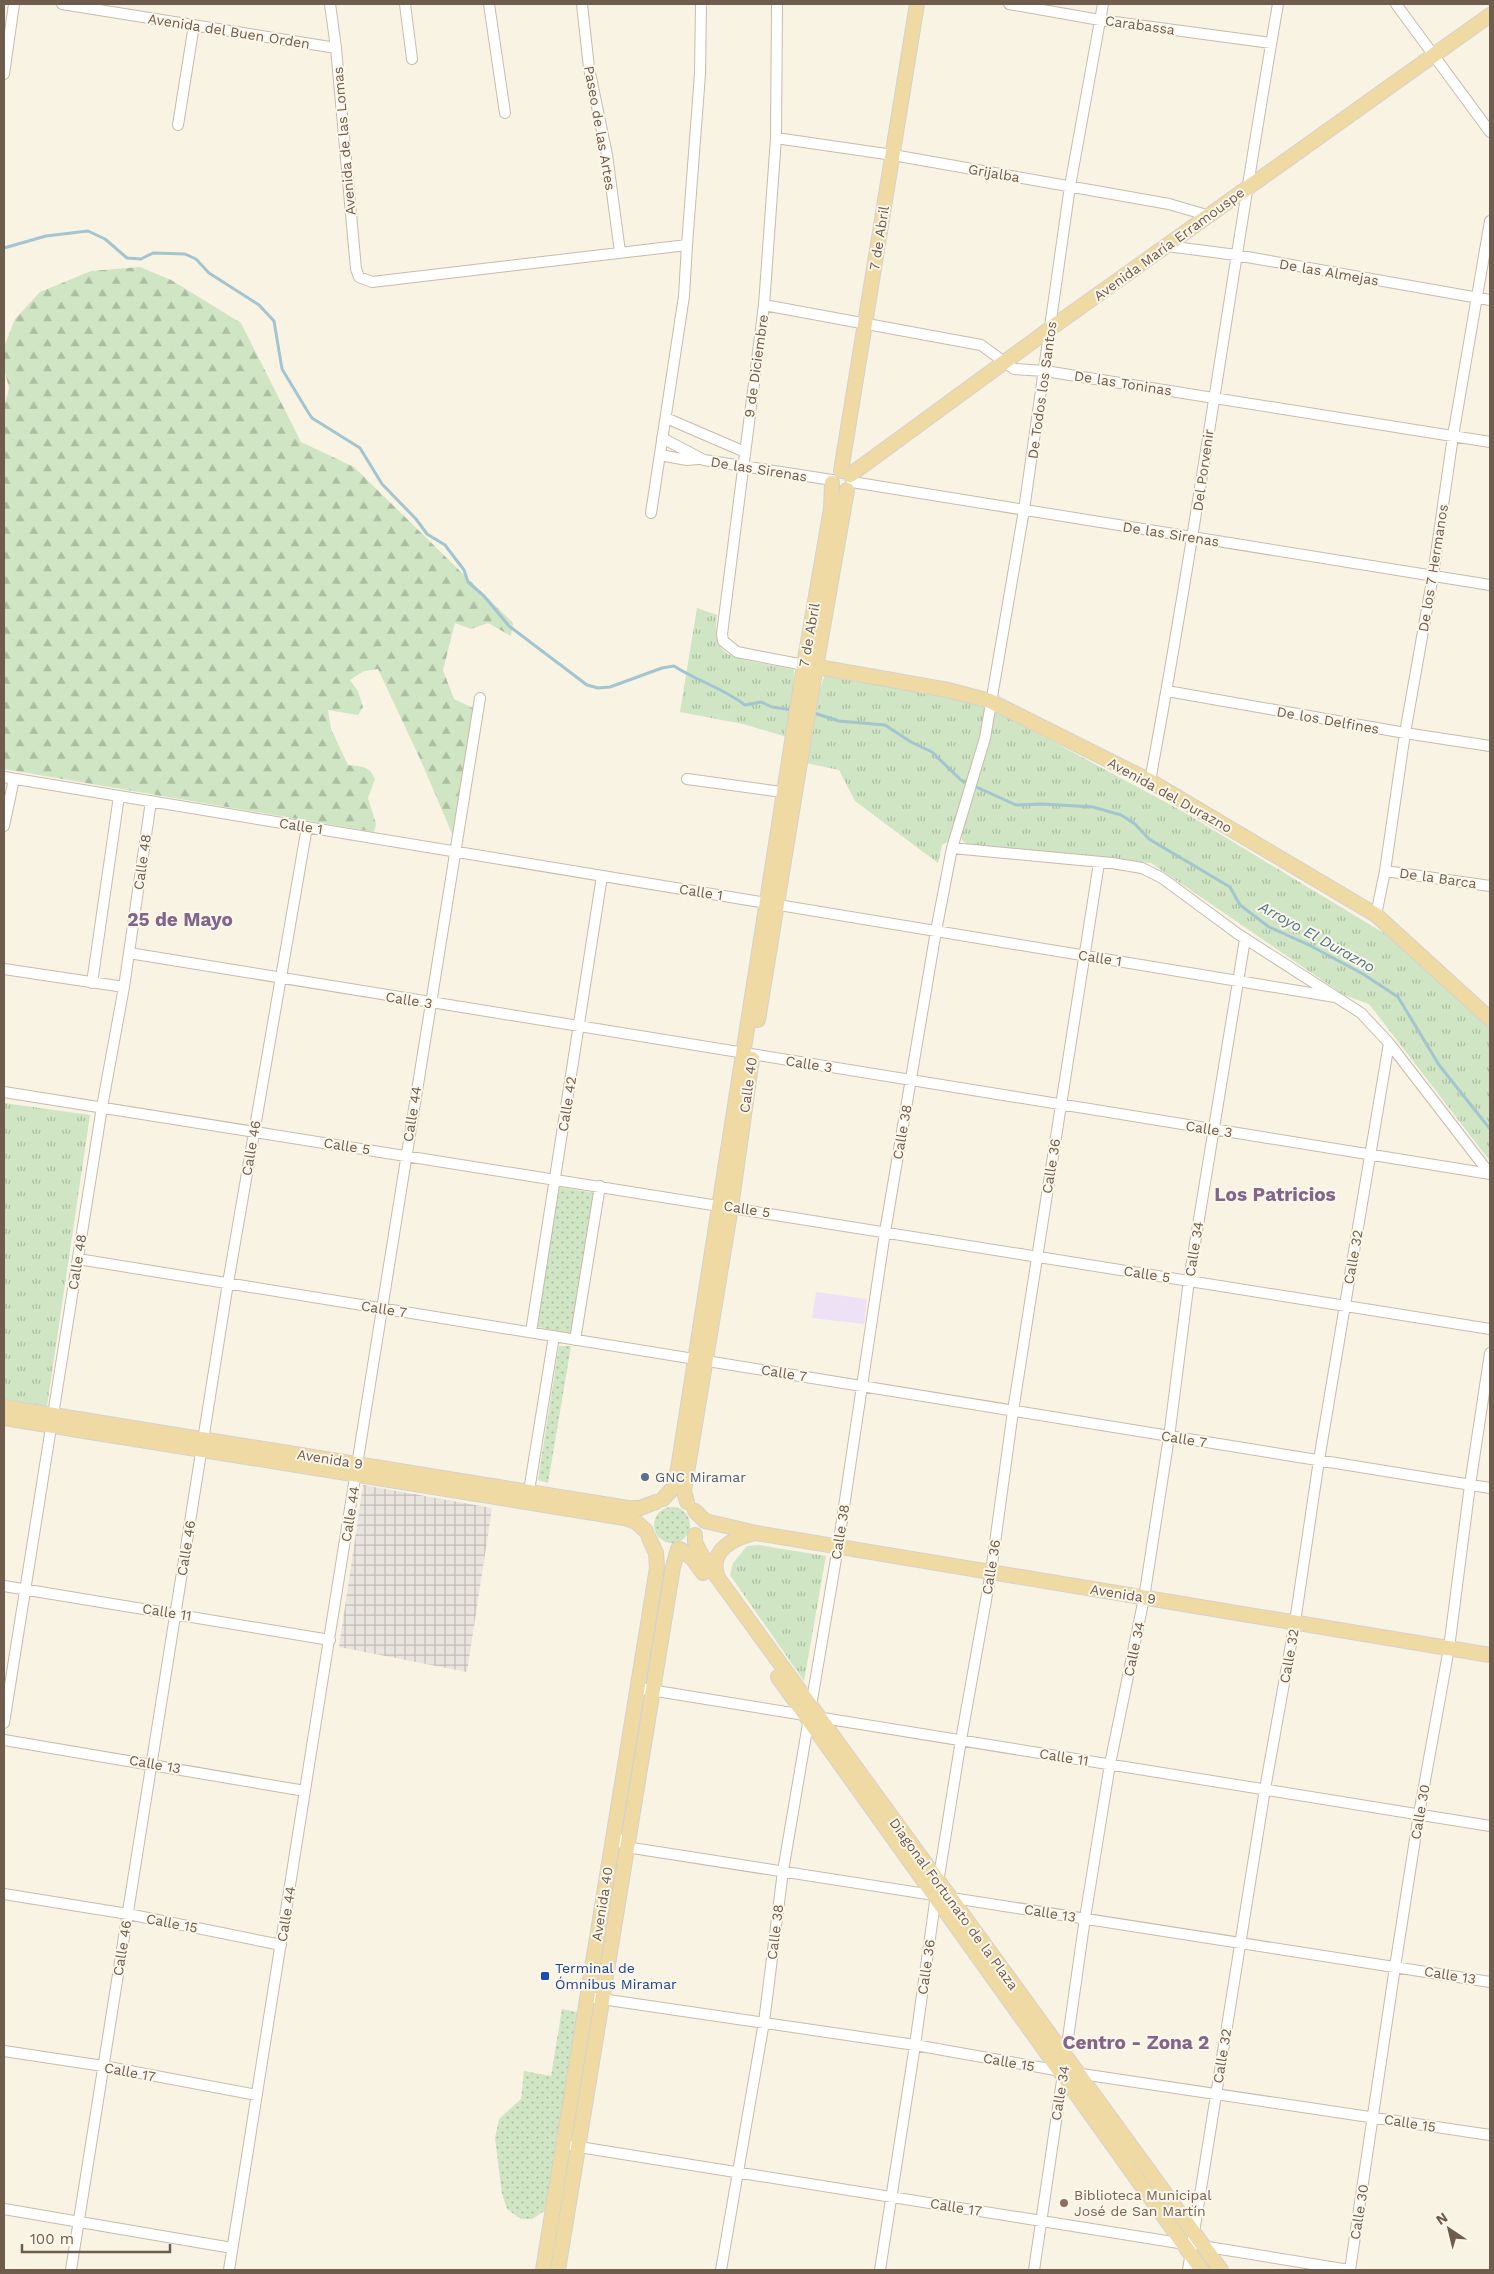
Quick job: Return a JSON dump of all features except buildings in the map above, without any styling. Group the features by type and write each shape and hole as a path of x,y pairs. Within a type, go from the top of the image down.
{"main road":[{"name":"7 de Abril","path":"800,726 831,509 842,480 865,324 917,4"},
{"name":"Avenida María Erramouspe","path":"842,480 1051,328 1490,15"},
{"name":"Avenida del Durazno","path":"810,666 948,690 990,701 1150,781 1376,915 1490,1019"},
{"name":"Calle 40","path":"660,1500 673,1488 700,1360 800,726"},
{"name":"Calle 40","path":"691,1506 684,1491 700,1360"},
{"name":"Avenida 9","path":"4,1407 53,1420 357,1469 625,1518 636,1522 648,1535"},
{"name":"Avenida 9","path":"4,1418 53,1420"},
{"name":"Avenida 9","path":"357,1469 529,1491 628,1508 640,1508 660,1500"},
{"path":"679,1498 691,1506 698,1522 696,1534 691,1541 679,1549 672,1550 659,1547 648,1535 646,1515 660,1500 679,1498"},
{"name":"Avenida 9","path":"691,1506 705,1520 756,1533 1490,1655"},
{"name":"Avenida 9","path":"696,1534 701,1530 756,1533"},
{"path":"718,1578 715,1564 720,1552 734,1540 756,1533"},
{"name":"Diagonal Fortunato de la Plaza","path":"696,1534 695,1542 700,1551 810,1715"},
{"name":"Avenida 40","path":"543,2270 658,1560 648,1535"},
{"name":"Avenida 40","path":"558,2270 652,1690 673,1567 679,1549"},
{"name":"Diagonal Fortunato de la Plaza","path":"679,1549 687,1553 700,1568 810,1715 1193,2245 1221,2270"},
{"name":"Diagonal Fortunato de la Plaza","path":"1193,2245 1202,2270"}],"street":[{"path":"4,74 14,4"},
{"name":"Avenida del Buen Orden","path":"62,4 336,48"},
{"name":"Avenida de las Lomas","path":"330,4 336,48 356,269 359,277 372,282 620,252"},
{"path":"405,4 412,59"},
{"path":"489,4 505,113"},
{"name":"Paseo de las Artes","path":"582,4 589,68 607,155 620,252"},
{"path":"652,513 684,296 700,74 701,4"},
{"name":"9 de Diciembre","path":"777,4 776,138 764,304 722,626 723,642 736,652 810,666"},
{"name":"Carabassa","path":"1009,4 1100,20 1272,43"},
{"name":"De Todos los Santos","path":"968,796 985,738 1024,510 1070,186 1103,4"},
{"name":"Del Porvenir","path":"1150,781 1193,537 1213,397 1278,4"},
{"path":"1396,4 1490,132"},
{"path":"178,125 194,25"},
{"name":"Grijalba","path":"776,138 1070,186 1169,204 1210,216"},
{"name":"De los 7 Hermanos","path":"1376,915 1385,871 1405,733 1433,576 1453,436 1490,221"},
{"path":"620,252 688,245"},
{"name":"De las Almejas","path":"1167,246 1236,255 1490,300"},
{"name":"De las Toninas","path":"764,304 981,345 1014,369 1045,371 1490,442"},
{"path":"666,418 745,452"},
{"name":"De las Sirenas","path":"662,438 688,450 698,459 842,480 1490,585"},
{"path":"660,455 687,460 698,459"},
{"name":"De los Delfines","path":"1167,691 1490,746"},
{"name":"Calle 44","path":"229,2270 357,1469 380,1308 480,698"},
{"path":"4,826 9,778"},
{"name":"Calle 1","path":"9,778 1335,997 1361,1013 1386,1040 1490,1174"},
{"path":"687,778 790,793"},
{"path":"92,983 119,796"},
{"name":"Calle 38","path":"721,2270 764,2022 783,1871 838,1547 885,1232 936,931 952,848 968,796"},
{"name":"Calle 48","path":"4,1722 102,1107 124,987 151,801"},
{"name":"Calle 46","path":"71,2270 228,1283 307,827"},
{"path":"952,848 1142,868 1162,878 1246,938 1335,997"},
{"name":"Calle 36","path":"880,2270 961,1740 991,1572 1013,1410 1098,863"},
{"name":"De la Barca","path":"1385,871 1490,886"},
{"name":"Calle 42","path":"531,1332 602,876"},
{"name":"Calle 34","path":"1034,2270 1066,2070 1085,1918 1110,1764 1144,1598 1169,1437 1189,1280 1246,938"},
{"name":"Calle 3","path":"129,953 1490,1174"},
{"path":"4,969 124,987"},
{"name":"Calle 32","path":"1188,2270 1265,1789 1295,1622 1319,1460 1370,1154 1386,1040"},
{"name":"Calle 5","path":"4,1092 1490,1329"},
{"path":"575,1340 600,1186"},
{"name":"Calle 7","path":"78,1259 1490,1488"},
{"path":"529,1491 554,1336"},
{"name":"Calle 30","path":"1350,2270 1419,1814 1450,1648 1470,1485 1490,1353"},
{"name":"Calle 11","path":"4,1586 330,1640"},
{"name":"Calle 11","path":"638,1688 1490,1826"},
{"name":"Calle 13","path":"4,1740 151,1763 306,1791"},
{"path":"614,1834 626,1846"},
{"name":"Calle 13","path":"626,1846 938,1893 1490,1982"},
{"name":"Calle 15","path":"4,1894 128,1914 281,1944"},
{"name":"Calle 15","path":"588,1997 915,2045 1216,2094 1490,2135"},
{"name":"Calle 17","path":"4,2051 103,2066 257,2095"},
{"name":"Calle 17","path":"564,2145 1350,2270"},
{"path":"4,2209 232,2248"}],"shaded area":[{"path":"816,1292 867,1299 864,1324 812,1318"},
{"path":"363,1485 492,1508 467,1672 339,1647"}],"green space":[{"path":"140,267 171,280 241,323 301,442 354,467 513,623 511,636 488,623 471,629 455,623 443,670 454,699 473,708 453,836 422,763 378,669 364,671 350,680 358,691 363,707 358,715 328,710 331,729 348,765 368,769 375,779 368,798 376,824 374,832 4,769 4,408 9,388 4,368 4,347 15,319 40,292 91,271"},
{"path":"697,608 717,615 716,627 719,644 728,654 744,660 794,669 793,704 787,737 743,724 680,712"},
{"path":"825,674 979,704 1182,811 1392,938 1490,1028 1490,1161 1369,1004 1344,995 1151,863 968,845 962,840 961,834 942,845 938,863 855,801 839,770 806,763 814,707"},
{"path":"4,1103 90,1115 47,1406 4,1399"},
{"path":"559,1187 595,1193 573,1334 537,1327"},
{"path":"559,1346 571,1346 548,1483 538,1480"},
{"path":"672,1507 679,1508 685,1512 689,1518 689,1532 685,1538 679,1542 672,1543 665,1542 659,1538 655,1532 654,1525 655,1518 659,1512 665,1508"},
{"path":"759,1545 826,1556 804,1681 730,1575 733,1563 747,1546"},
{"path":"562,2009 581,2013 546,2210 532,2219 521,2219 507,2209 502,2194 495,2138 499,2119 521,2099 524,2071 551,2076"}],"waterway":[{"name":"Arroyo El Durazno","path":"4,248 46,236 88,231 105,239 127,258 141,259 153,253 185,254 196,259 209,273 259,305 274,321 282,369 312,418 360,448 382,484 416,519 427,534 445,545 464,570 468,582 484,596 509,626 587,685 598,688 610,687 662,668 674,666 745,705 761,702 772,707 793,710"},
{"name":"Arroyo El Durazno","path":"811,712 839,721 885,725 911,742 932,752 961,780 1016,805 1042,804 1093,807 1121,815 1135,824 1149,839 1230,887 1240,905 1269,927 1309,945 1363,974 1398,997 1439,1065 1490,1129"}],"place":[{"name":"GNC Miramar","path":"645,1477"},
{"name":"Terminal de Ómnibus Miramar","path":"545,1976"},
{"name":"Biblioteca Municipal José de San Martín","path":"1064,2203"}],"district":[{"name":"25 de Mayo","path":"180,919"},
{"name":"Los Patricios","path":"1275,1194"},
{"name":"Centro - Zona 2","path":"1136,2042"}]}
